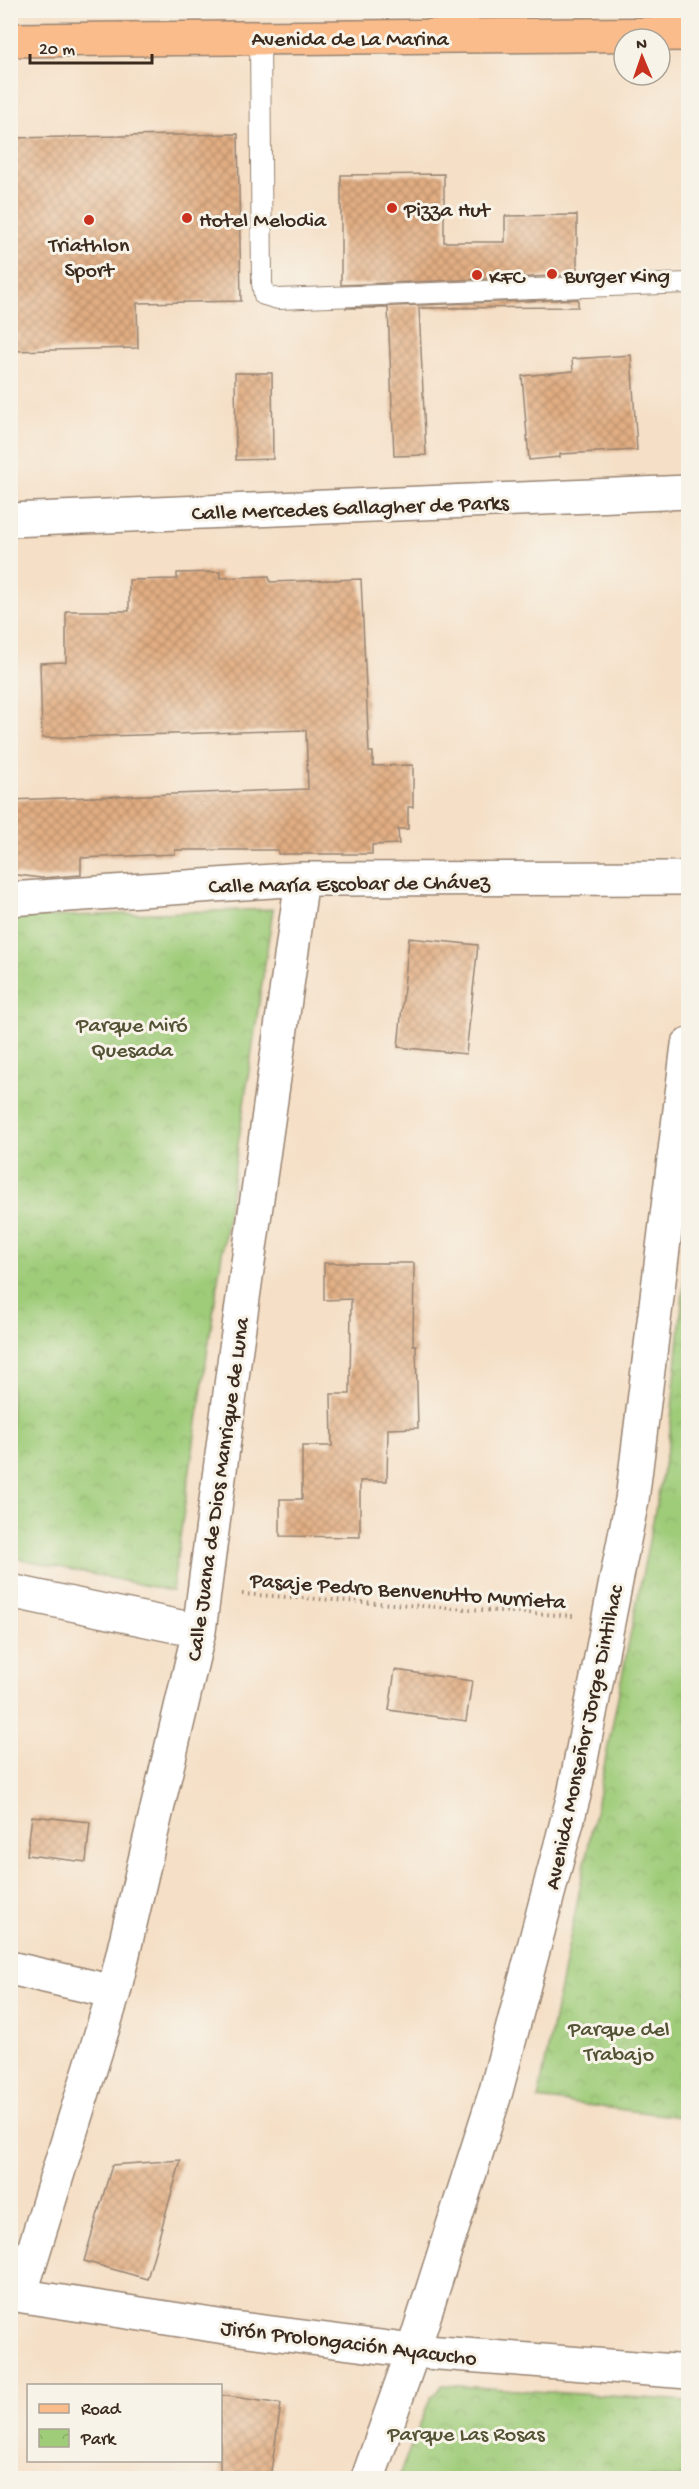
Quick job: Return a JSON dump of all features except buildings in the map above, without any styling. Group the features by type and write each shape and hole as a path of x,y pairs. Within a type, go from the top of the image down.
{"main road":[{"name":"Avenida de La Marina","path":"10,40 688,34"}],"street":[{"name":"Calle Mercedes Gallagher de Parks","path":"10,520 688,492"},
{"name":"Calle María Escobar de Chávez","path":"10,899 302,879 688,878"},
{"name":"Calle Juana de Dios Manrique de Luna","path":"15,2294 114,1992 199,1631 302,879"},
{"name":"Avenida Monseñor Jorge Dintilhac","path":"368,2478 413,2351 496,2091 574,1795 632,1500 688,1045"},
{"path":"10,1591 199,1631"},
{"path":"10,1968 114,1992"},
{"name":"Jirón Prolongación Ayacucho","path":"15,2294 225,2327 413,2351 688,2372"}],"lane":[{"path":"260,38 262,283 264,295 278,299 688,283"}],"path":[{"name":"Pasaje Pedro Benvenutto Murrieta","path":"205,1592 609,1618"}],"green space":[{"name":"Parque Miró Quesada","path":"273,909 172,1591 11,1557 11,918"},
{"name":"Parque del Trabajo","path":"688,1242 688,2118 538,2099 669,1440"},
{"name":"Parque Las Rosas","path":"443,2385 688,2401 688,2478 398,2478 431,2397"}],"place":[{"name":"Pizza Hut","path":"392,208"},
{"name":"Hotel Melodia","path":"187,218"},
{"name":"Triathlon Sport","path":"89,220"},
{"name":"Burger King","path":"552,274"},
{"name":"KFC","path":"477,275"}]}
